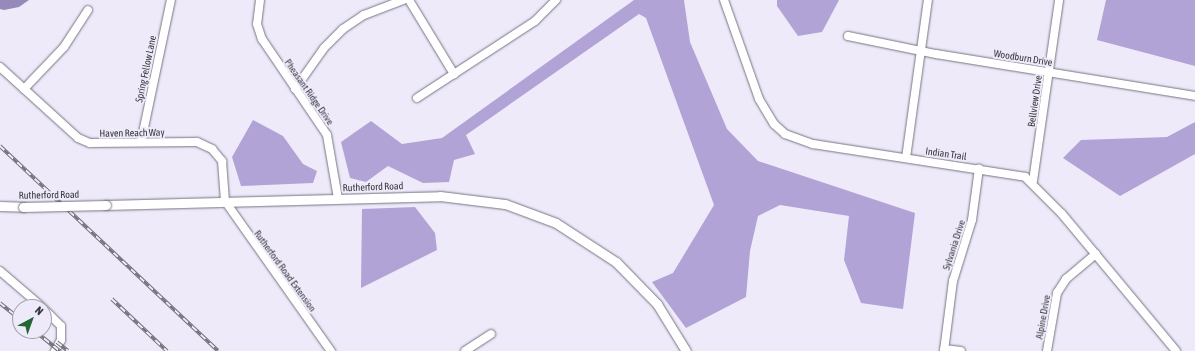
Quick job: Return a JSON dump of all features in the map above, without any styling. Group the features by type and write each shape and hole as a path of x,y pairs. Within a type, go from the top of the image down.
{"street":[{"name":"Spring Fellow Lane","path":"141,142 171,0"},
{"name":"Pheasant Ridge Drive","path":"260,0 257,24 262,39 327,135 338,199"},
{"path":"295,89 324,48 343,29 364,15 402,0"},
{"path":"409,0 454,74"},
{"path":"417,98 535,21 556,0"},
{"name":"Indian Trail","path":"724,0 759,99 777,127 801,142 1021,175 1033,181 1096,254 1176,351"},
{"path":"906,158 928,0"},
{"name":"Bellview Drive","path":"1033,181 1060,0"},
{"path":"24,89 64,47 88,10"},
{"name":"Woodburn Drive","path":"848,36 1050,73 1195,96"},
{"name":"Haven Reach Way","path":"0,67 78,138 107,144 141,142 197,142 212,149 223,166 224,201"},
{"name":"Sylvania Drive","path":"944,350 953,281 972,220 979,168"},
{"name":"Rutherford Road","path":"0,206 23,207 224,201 465,198 505,204 556,223 598,248 628,272 661,310 686,351"},
{"name":"Rutherford Road Extension","path":"224,201 331,351"},
{"name":"Alpine Drive","path":"1047,351 1057,293 1066,279 1096,254"},
{"path":"0,271 33,299"},
{"path":"52,317 61,326 61,340 55,351"},
{"path":"465,351 491,334"},
{"path":"944,350 961,351"}],"shaded area":[{"path":"0,0 29,0 19,7 4,10 0,9"},
{"path":"634,0 684,0 690,42 727,129 758,161 915,213 903,309 861,303 844,260 849,216 780,205 758,216 750,251 746,297 686,328 652,282 673,273 714,205 646,18 639,14 466,135 475,154 454,160 449,182 423,183 388,166 366,182 350,178 341,142 371,121 402,144 442,138"},
{"path":"777,0 839,0 822,32 798,36 777,6"},
{"path":"1106,0 1195,0 1195,66 1097,40"},
{"path":"253,120 283,136 303,164 317,171 313,183 241,186 232,157"},
{"path":"1195,122 1195,154 1120,196 1063,158 1081,140 1167,137"},
{"path":"415,207 435,233 437,250 361,288 362,209"}],"railway":[{"path":"0,146 218,351"},
{"path":"112,299 167,351"},
{"path":"0,303 12,313"},
{"path":"45,339 60,351"},
{"path":"57,342 68,351"}]}
